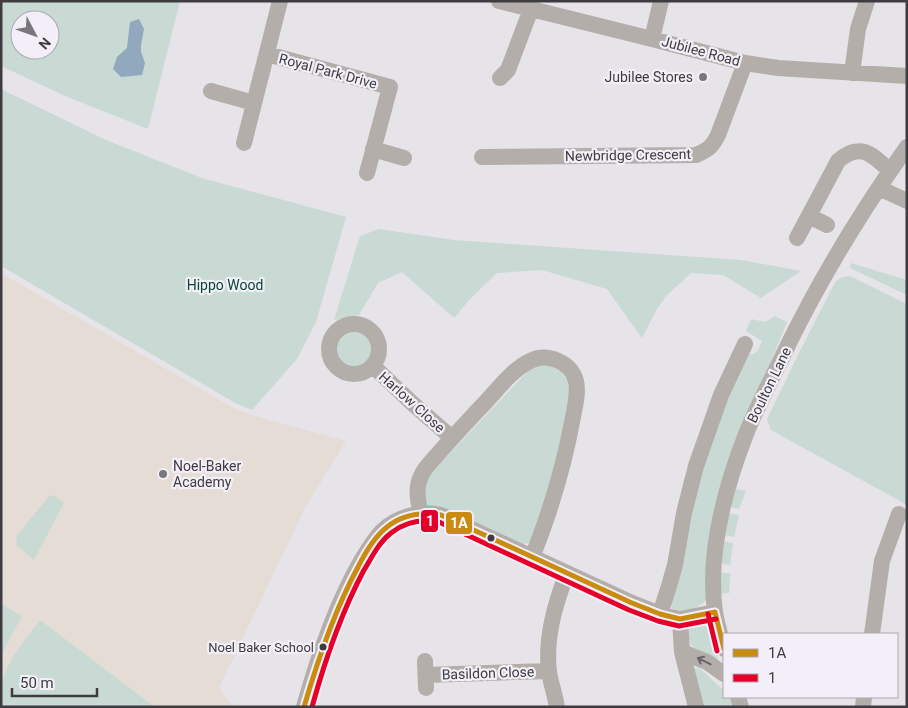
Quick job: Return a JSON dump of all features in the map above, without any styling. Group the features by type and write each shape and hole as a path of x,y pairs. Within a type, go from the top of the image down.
{"street":[{"path":"244,143 280,1"},
{"name":"Jubilee Road","path":"499,1 745,63 778,68 907,76"},
{"path":"652,39 661,1"},
{"path":"852,73 858,29 867,1"},
{"path":"500,78 508,70 531,9"},
{"name":"Royal Park Drive","path":"267,54 390,87 367,173"},
{"name":"Newbridge Crescent","path":"482,158 696,155 705,152 712,146 718,135 745,63"},
{"path":"211,92 254,103"},
{"name":"Boulton Lane","path":"723,645 715,612 714,566 719,527 728,486 746,433 775,371 819,286 857,220 907,147"},
{"path":"373,149 404,158"},
{"path":"797,238 838,161 846,155 859,151 870,153 890,171"},
{"path":"879,188 907,201"},
{"path":"809,216 827,225"},
{"path":"660,614 675,565 684,513 696,466 721,395 745,344"},
{"path":"421,514 418,492 420,477 426,468 510,376 529,361 536,358 550,358 560,362 570,370 576,381 576,396 565,456 548,515 532,557"},
{"name":"Harlow Close","path":"373,366 452,438"},
{"path":"304,707 312,676 327,635 354,574 380,533 395,522 413,515 434,513 441,515 632,603 660,614 680,618 715,612"},
{"path":"872,633 881,565 894,544 899,514"},
{"path":"556,707 549,671 551,624 567,573"},
{"path":"680,618 682,652 696,707"},
{"path":"682,652 707,662 723,673"},
{"name":"Basildon Close","path":"426,675 549,671"}],"shaded area":[{"name":"Noel-Baker Academy","path":"1,273 237,410 346,441 305,508 219,688 234,707 1,707"}],"green space":[{"path":"1,1 180,1 148,129 65,96 1,66"},
{"name":"Hippo Wood","path":"1,89 106,140 202,178 346,217 316,322 297,359 252,410 237,404 1,266"},
{"path":"379,229 454,240 741,260 801,271 761,298 723,275 691,273 667,295 657,309 642,338 607,289 542,270 497,273 469,300 454,318 402,272 378,283 359,315 334,320 360,236"},
{"path":"851,263 907,280 907,295 850,268"},
{"path":"850,276 907,304 907,505 771,430 767,419 835,282 842,277"},
{"path":"775,316 787,322 766,374 706,600 699,606 691,609 683,611 674,610 670,605 710,436 746,355 757,351 762,341 746,331 751,319 765,322"},
{"path":"354,328 369,334 375,349 369,364 354,370 339,364 333,349 339,334"},
{"path":"544,364 560,372 571,385 555,473 531,542 519,544 427,505 423,484 431,473 528,371 533,367"},
{"path":"733,488 746,491 739,509 727,506"},
{"path":"50,495 64,503 34,560 16,545 17,535"},
{"path":"728,513 739,515 734,537 723,535"},
{"path":"721,541 733,543 730,565 718,563"},
{"path":"717,573 730,573 729,593 718,594"},
{"path":"1,604 22,616 1,655"},
{"path":"40,620 155,707 1,707 1,683 11,660"},
{"path":"699,623 705,625 711,633 718,659 716,660 696,650 688,637 688,630 691,625"},
{"path":"693,669 702,670 723,690 723,698 729,698 733,707 700,707"}],"water":[{"path":"139,19 144,29 141,52 145,63 142,75 121,77 113,69 117,57 127,48 130,22"}],"transit line":[{"name":"1A","path":"304,707 334,618 364,556 382,531 393,523 413,515 441,515 632,603 660,614 680,619 715,612"},
{"name":"1","path":"312,707 334,637 364,570 376,550 387,537 396,529 414,522 439,522 629,610 658,621 679,626 716,619"},
{"name":"1A","path":"715,612 723,645"},
{"name":"1","path":"708,614 717,651"}],"place":[{"name":"Jubilee Stores","path":"703,77"},
{"name":"Noel-Baker Academy","path":"163,474"},
{"name":"Noel Baker School","path":"323,647"}]}
